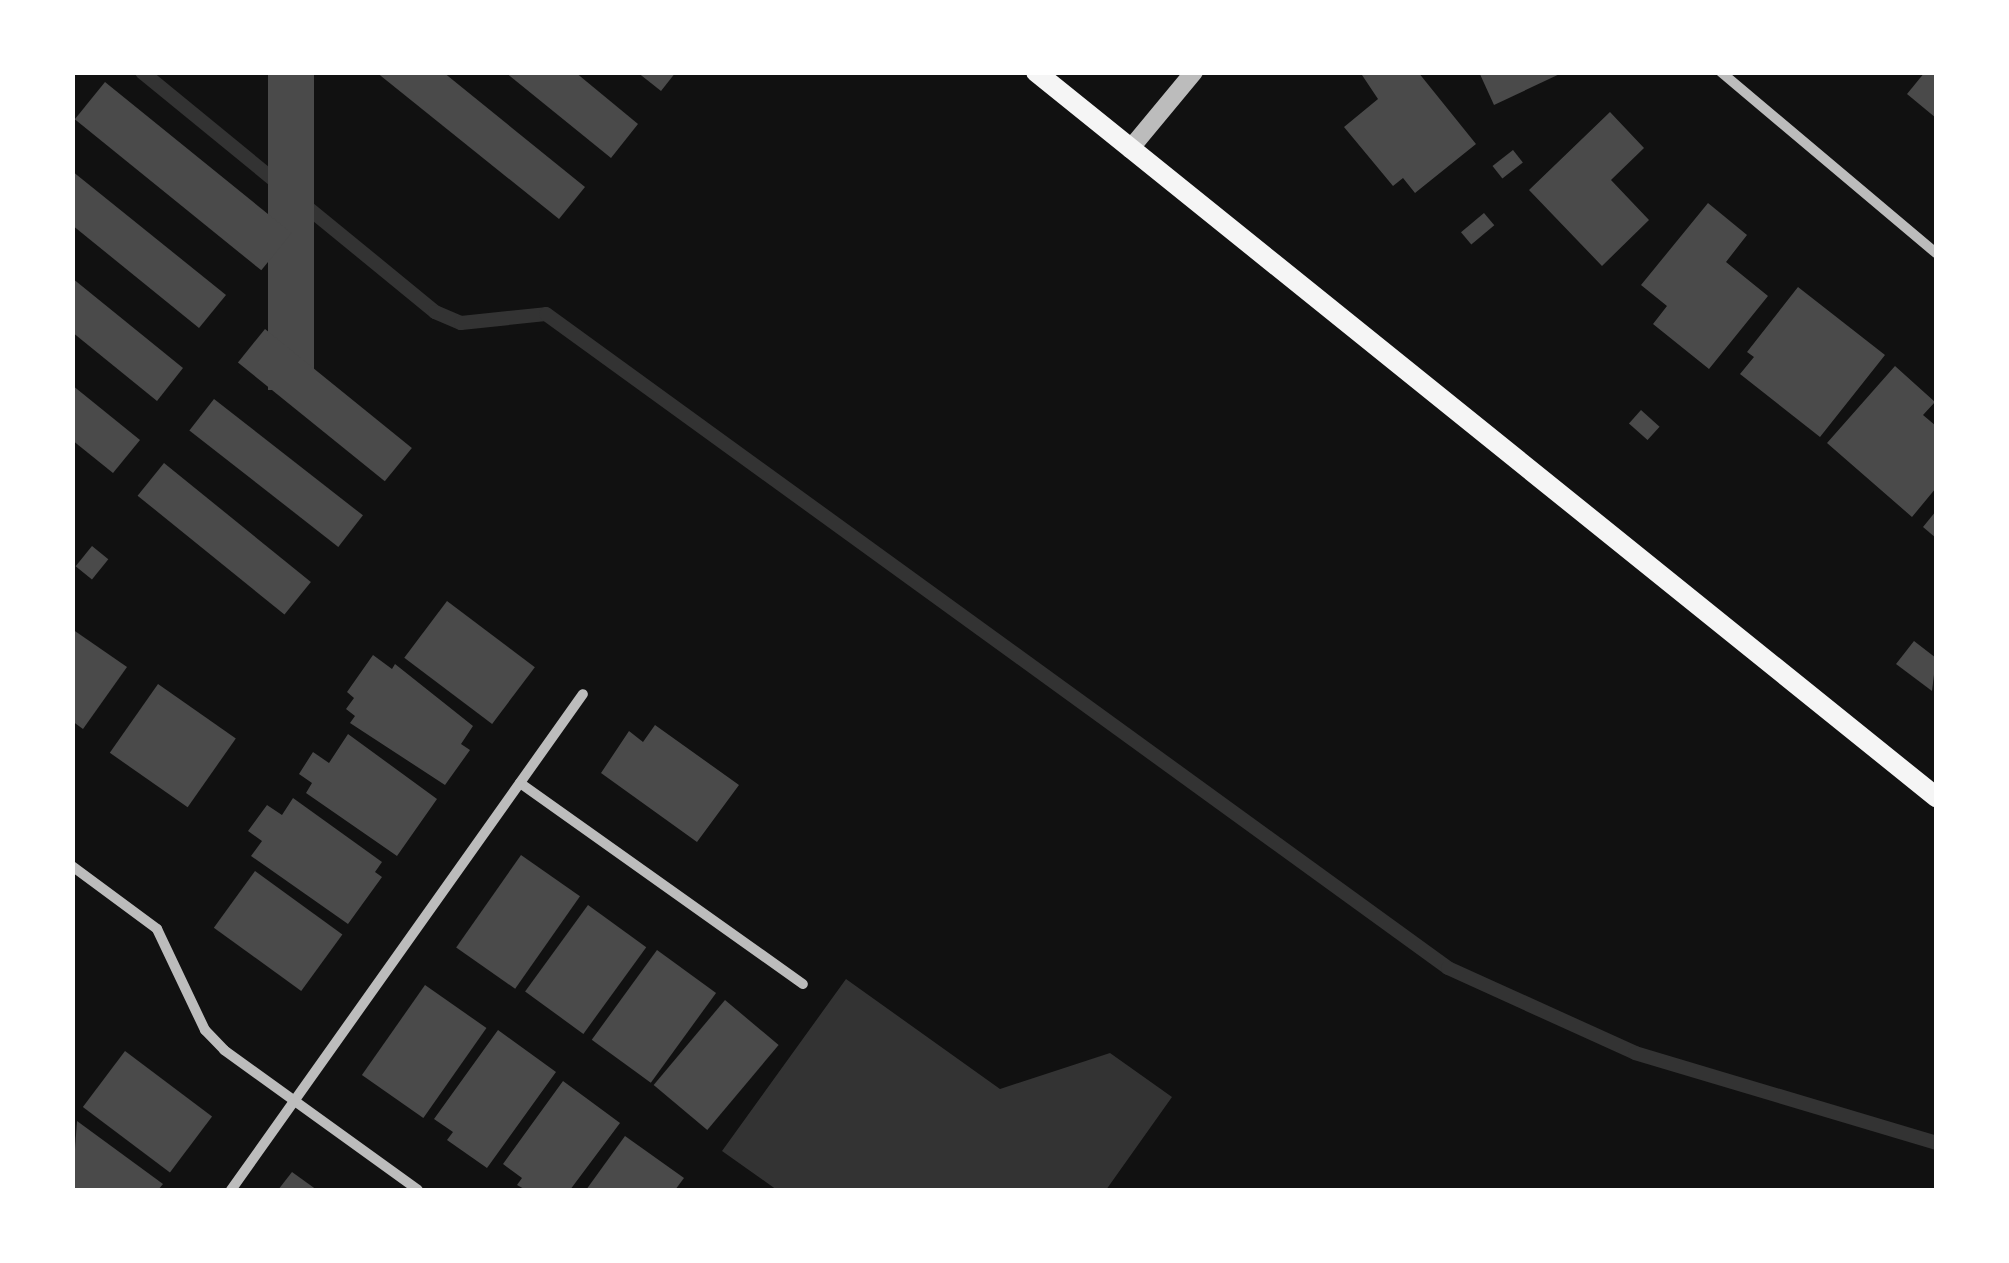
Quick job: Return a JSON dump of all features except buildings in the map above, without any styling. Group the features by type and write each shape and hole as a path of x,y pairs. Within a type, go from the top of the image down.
{"main road":[{"path":"1036,72 1936,797"}],"street":[{"path":"1130,150 1194,72"},
{"path":"1721,72 1936,253"},
{"path":"231,1190 583,694"},
{"path":"520,783 803,984"},
{"path":"72,866 137,911 169,948 205,1030 295,1102 418,1190"}],"shaded area":[{"path":"846,979 1000,1089 1110,1053 1172,1097 1106,1190 777,1190 722,1151"}],"waterway":[{"path":"142,72 435,312 461,323 546,314 1448,968 1635,1053 1936,1143"}]}
